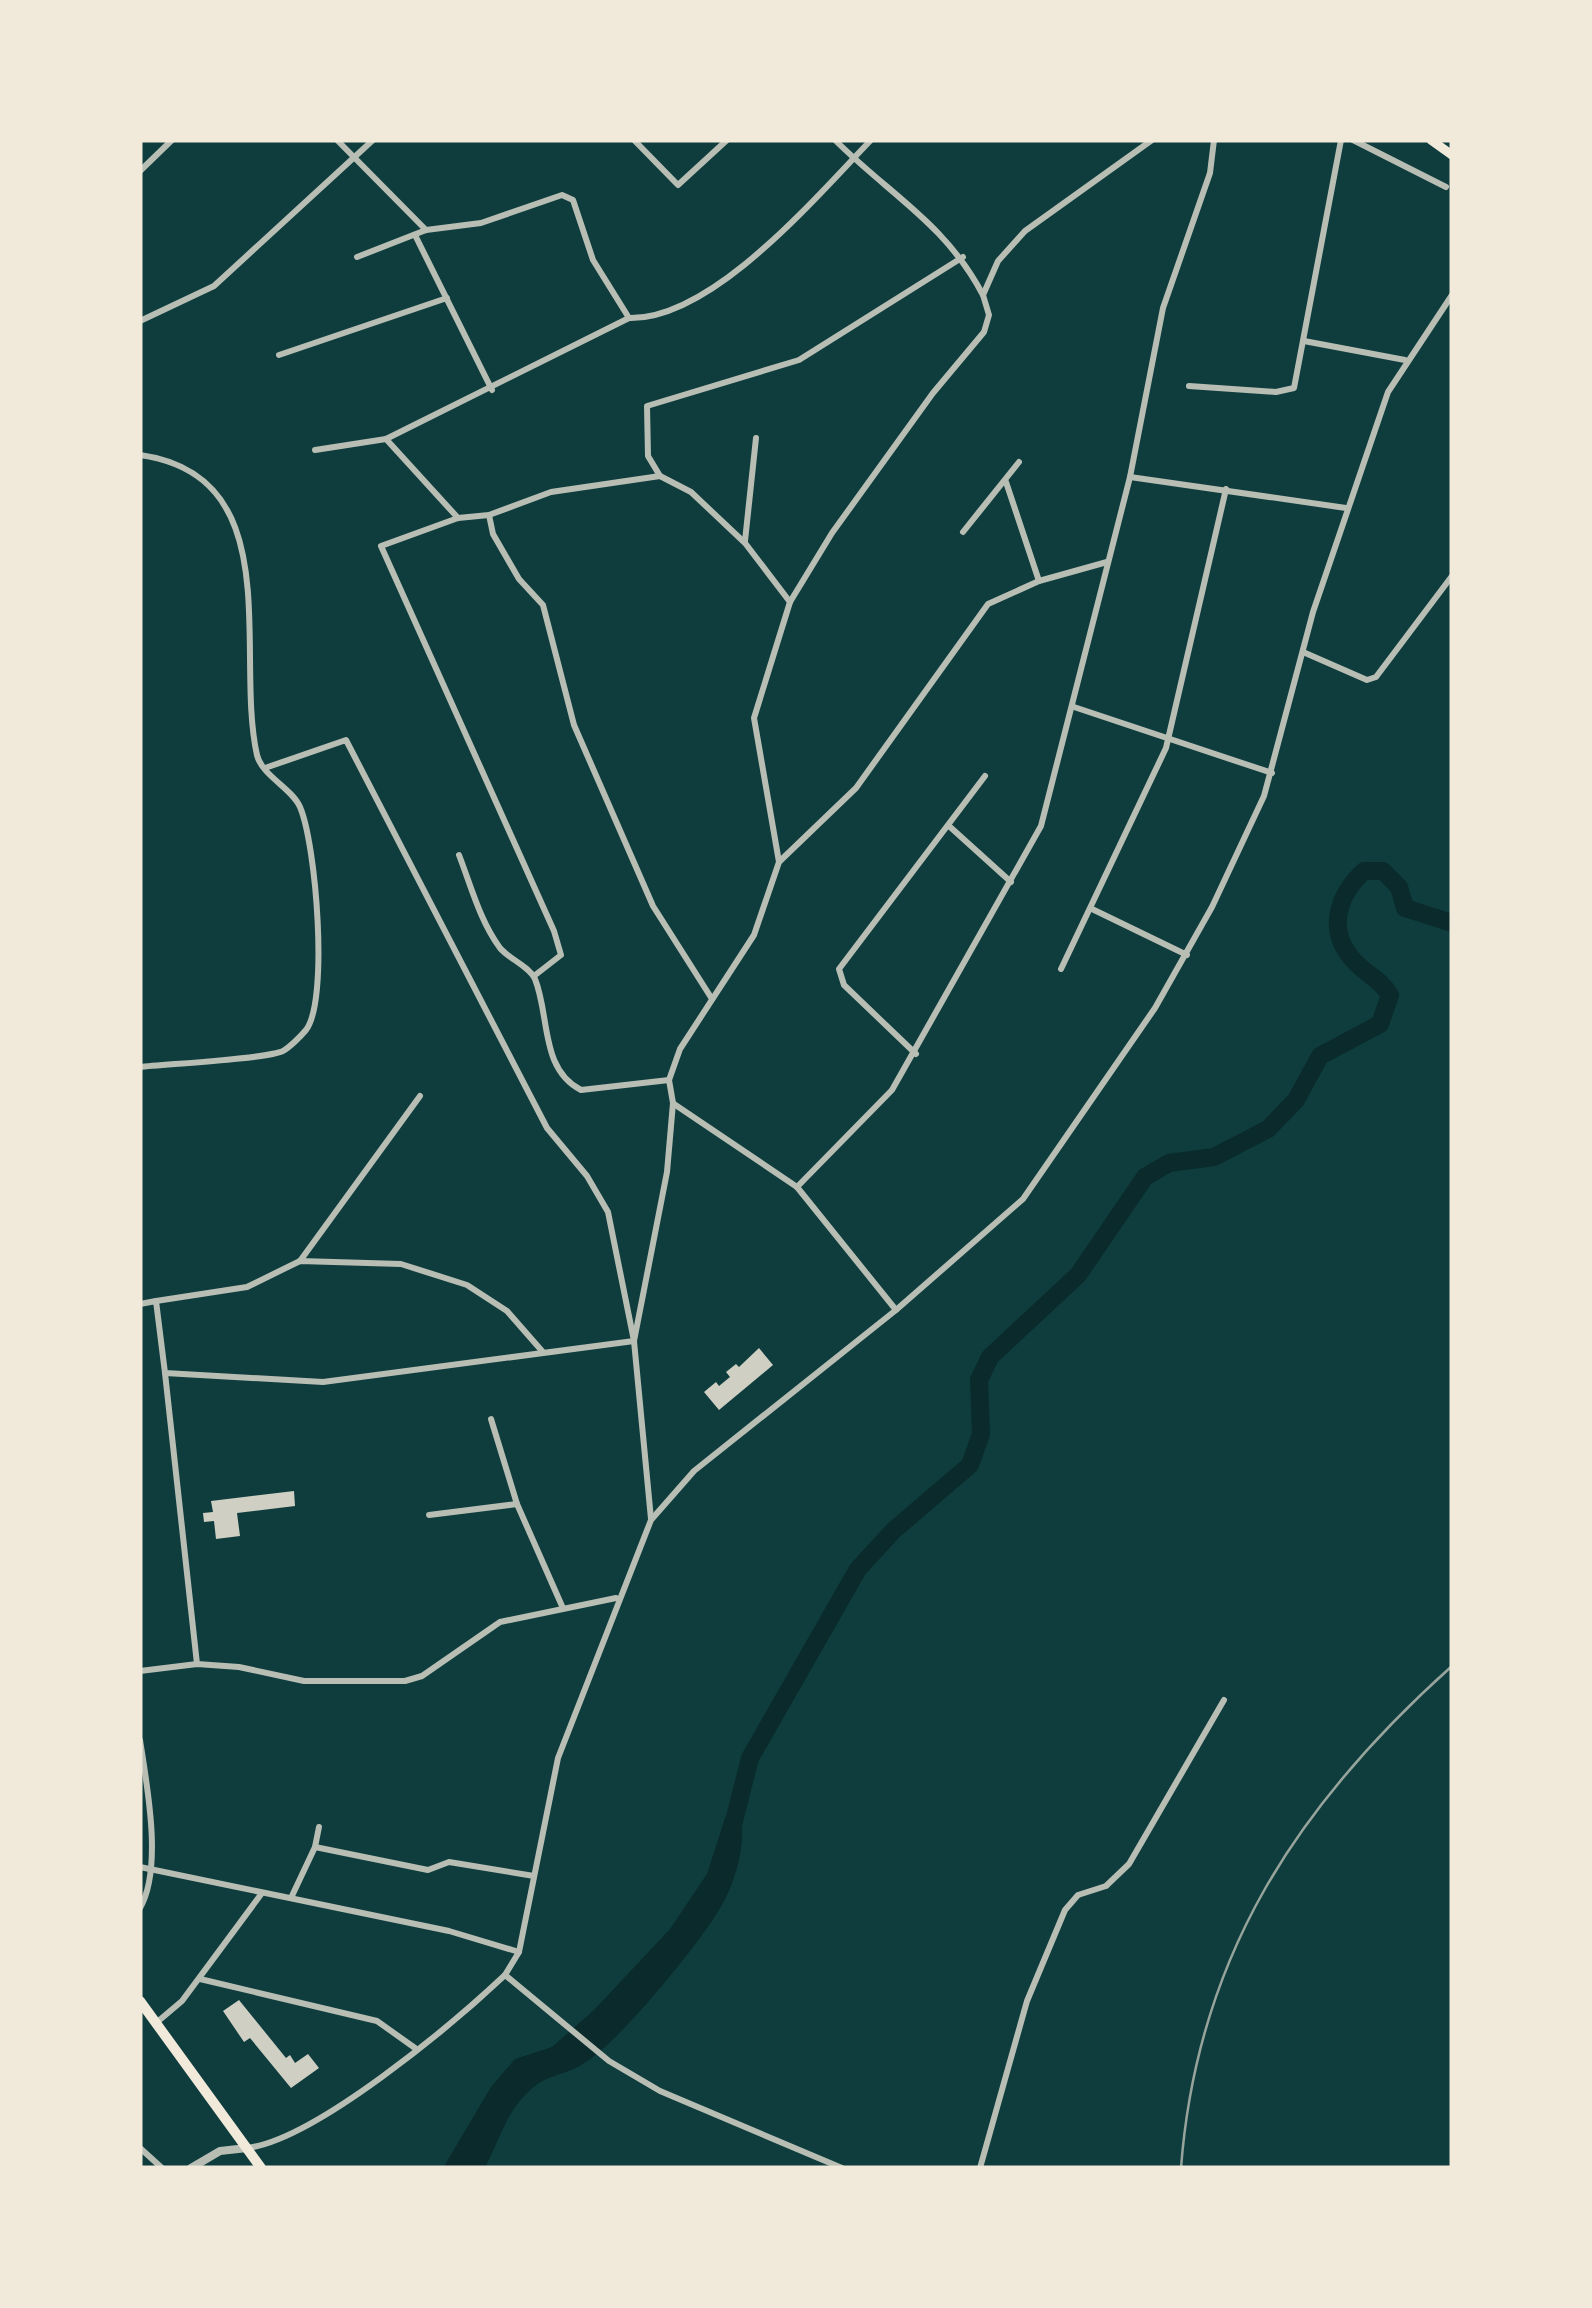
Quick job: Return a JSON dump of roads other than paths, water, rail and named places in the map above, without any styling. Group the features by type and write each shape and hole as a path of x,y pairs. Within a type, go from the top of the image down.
{"highway":[{"path":"142,2009 261,2168"}],"main road":[{"path":"1433,141 1452,151"}],"street":[{"path":"140,171 172,140"},
{"path":"337,140 426,230"},
{"path":"140,321 214,286 373,140"},
{"path":"634,140 678,185 727,140"},
{"path":"780,862 754,718 790,602 832,533 933,393 984,332 989,314 963,257 927,217 835,140"},
{"path":"315,450 386,439 492,390 628,318 656,319 754,260 871,140"},
{"path":"982,295 998,261 1025,231 1152,140"},
{"path":"797,1187 892,1090 916,1054 1041,826 1130,477 1163,308 1210,173 1214,140"},
{"path":"1189,386 1276,392 1294,388 1341,140"},
{"path":"1353,140 1446,187"},
{"path":"357,257 426,230 482,223 562,195 573,200 594,260 628,318"},
{"path":"415,235 492,390"},
{"path":"790,602 745,542 691,492 660,476 648,456 647,406 799,360 963,257"},
{"path":"191,2168 220,2151 272,2144 319,2118 415,2048 505,1975 519,1952 558,1758 617,1598 651,1520 694,1471 896,1310 1033,1187 1187,955 1257,814 1272,773 1346,508 1388,392 1452,295"},
{"path":"279,355 447,298"},
{"path":"1304,341 1406,360"},
{"path":"745,542 756,438"},
{"path":"386,439 458,518"},
{"path":"140,455 172,460 203,482 228,508 244,548 257,759 300,805 316,879 316,1010 306,1031 283,1052 140,1066"},
{"path":"963,532 1018,462"},
{"path":"534,976 561,955 554,931 381,546 458,518 489,515 550,492 660,476"},
{"path":"1130,477 1346,508"},
{"path":"1006,482 1039,581"},
{"path":"1061,969 1170,736 1226,489"},
{"path":"489,515 494,534 519,579 543,605 574,725 653,906 712,998"},
{"path":"634,1342 664,1192 673,1103 669,1080 680,1049 754,935 780,862 856,788 979,612 1039,581 1107,562"},
{"path":"1303,652 1367,680 1376,677 1452,576"},
{"path":"1074,707 1272,773"},
{"path":"265,768 346,740 547,1128 587,1176 608,1212 634,1342 651,1520"},
{"path":"916,1054 844,985 839,969 985,776"},
{"path":"949,826 1012,882"},
{"path":"459,855 494,938 502,950 534,976 555,1064 570,1084 582,1090 669,1080"},
{"path":"1092,909 1187,955"},
{"path":"300,1261 420,1096"},
{"path":"673,1103 797,1187 896,1310"},
{"path":"140,1304 247,1287 300,1261 401,1264 467,1286 507,1311 542,1352"},
{"path":"156,1301 197,1664"},
{"path":"166,1373 323,1382 634,1342"},
{"path":"491,1419 517,1504 562,1606"},
{"path":"429,1515 517,1504"},
{"path":"140,1671 197,1664 239,1667 304,1681 405,1681 422,1676 500,1622 562,1606 617,1598"},
{"path":"980,2168 1027,2001 1065,1910 1078,1895 1106,1886 1122,1873 1224,1700"},
{"path":"140,1740 149,1799 151,1889 140,1908"},
{"path":"290,1898 315,1847 319,1827"},
{"path":"315,1847 428,1870 448,1862 534,1876"},
{"path":"140,1867 450,1931 519,1952"},
{"path":"155,2024 200,1978 262,1892"},
{"path":"505,1975 608,2061 684,2104 842,2168"},
{"path":"200,1978 377,2021 415,2048"},
{"path":"140,2148 162,2168"}],"water":[{"path":"737,1808 742,1844 732,1883 712,1921 679,1965 601,2050 578,2067 541,2082 519,2101 485,2168 443,2168 491,2087 515,2059 552,2047 594,2010 670,1929 707,1874 725,1818"}],"waterway":[{"path":"732,1829 750,1758 858,1569 894,1530 970,1465 981,1434 979,1380 990,1357 1078,1275 1145,1177 1169,1163 1214,1157 1268,1129 1296,1100 1320,1056 1380,1024 1390,995 1355,962 1340,939 1338,915 1355,881 1364,871 1383,871 1399,887 1405,908 1452,923"}],"railway":[{"path":"1181,2168 1191,2091 1208,2020 1233,1952 1265,1889 1303,1830 1347,1773 1452,1666"}]}
